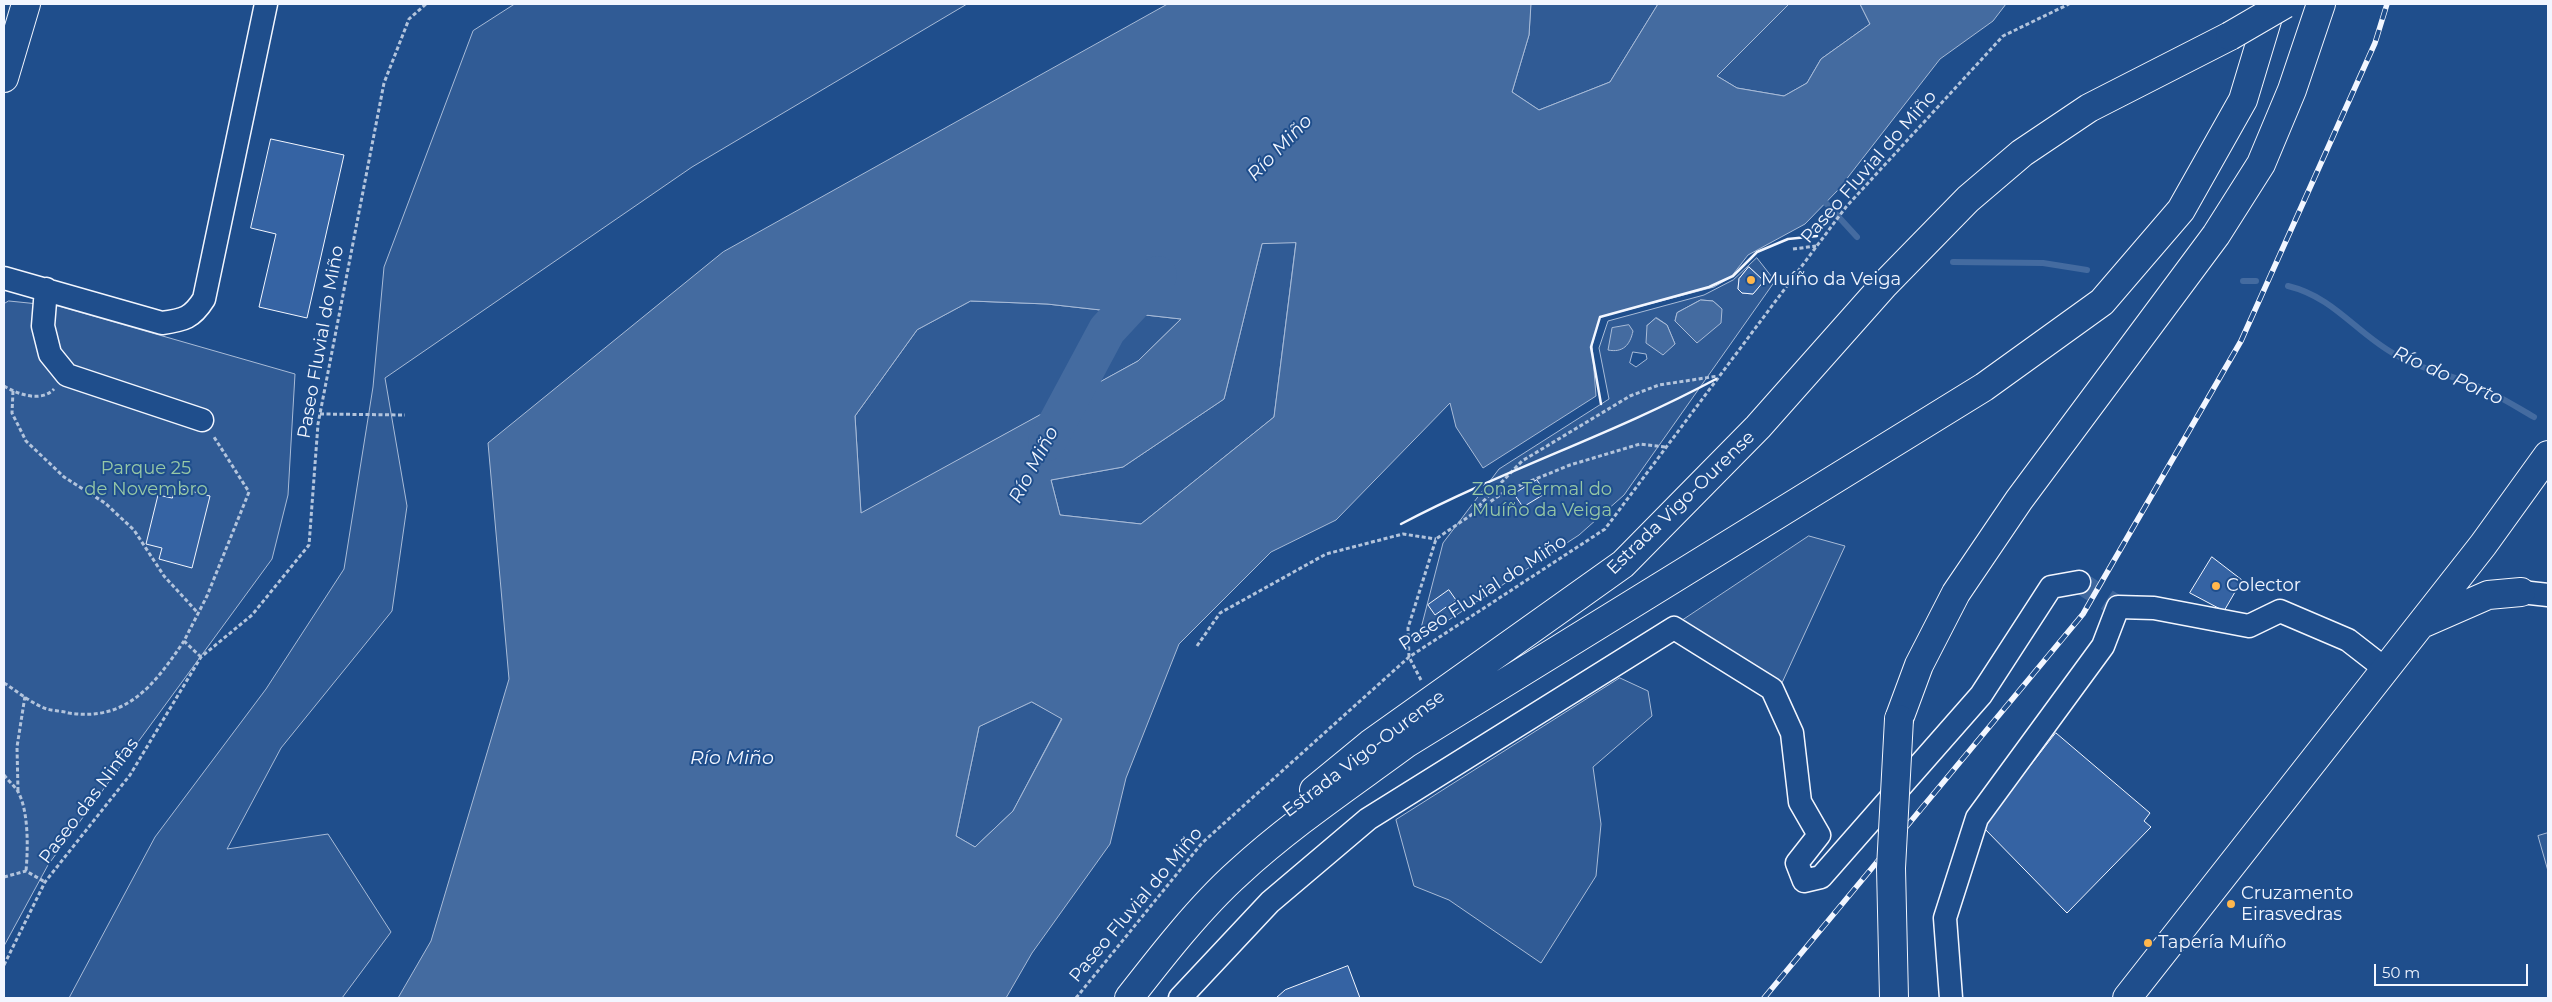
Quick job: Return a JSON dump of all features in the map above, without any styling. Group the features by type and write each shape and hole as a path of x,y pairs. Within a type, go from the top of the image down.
{"main road":[{"path":"4,78 26,4"},
{"path":"2230,36 2274,4"},
{"path":"1129,998 1166,951 1238,873 1327,802 1407,744 1984,387 2102,302 2181,210 2243,100 2274,4"},
{"path":"2230,36 2285,4"},
{"path":"1894,998 1891,868 1899,719 1919,665 1956,593 2019,500 2216,235 2261,164 2292,90 2321,4"},
{"name":"Estrada Vigo-Ourense","path":"1112,998 1194,896 1247,845 1370,744 1623,564 1758,427 1884,285 1968,199 2022,153 2089,108 2230,36"},
{"path":"2127,998 2384,668 2483,545 2548,456"},
{"path":"2483,545 2484,566 2490,576 2499,584 2521,592"},
{"path":"2417,627 2488,595 2521,592"}],"street":[{"path":"4,278 162,323 180,321 194,314 204,299 266,4"},
{"path":"46,290 43,326 50,354 67,374 202,420"},
{"path":"1180,998 1270,902 1368,819 1674,628 1772,689 1792,733 1800,802 1819,834 1797,863 1804,881 1821,877 1981,695 2051,587 2079,582"},
{"path":"2521,592 2548,595"},
{"path":"1951,998 1945,918 1977,818 2103,646 2118,607 2154,608 2249,626 2280,611 2348,640 2384,668"}],"path":[{"name":"Paseo Fluvial do Miño","path":"202,657 252,615 309,545 320,414 384,83 409,19 426,4"},
{"name":"Paseo Fluvial do Miño","path":"1076,998 1202,843 1409,657 1605,529 1846,207 2003,36 2069,4"},
{"path":"1793,249 1816,246"},
{"path":"4,386 32,397 51,392 67,374"},
{"path":"1469,517 1522,461 1630,396 1660,385 1719,376"},
{"path":"13,391 12,413 26,441 64,477 105,503 134,530 164,576 198,613"},
{"path":"320,414 405,415"},
{"path":"4,683 46,709 88,716 120,708 145,691 162,674 184,641 198,613 249,492 202,420"},
{"path":"1422,683 1409,657 1408,628 1436,539 1506,491 1570,465 1640,444 1666,447"},
{"path":"1196,646 1220,613 1326,554 1403,534 1436,539"},
{"path":"184,641 202,657"},
{"name":"Paseo das Ninfas","path":"4,965 45,882 130,775 202,657"},
{"path":"25,696 17,747 18,792 28,840 26,871"},
{"path":"4,775 18,792"},
{"path":"4,877 26,871 45,882"}],"shaded area":[{"path":"515,4 967,4 692,167 385,378 407,506 392,611 281,748 227,849 328,834 391,932 342,998 69,998 155,837 266,689 344,569 373,387 384,267 473,31"},
{"path":"1531,4 1658,4 1610,82 1539,110 1512,92 1529,35"},
{"path":"1789,4 1860,4 1870,24 1821,59 1807,83 1784,96 1737,88 1717,76"},
{"path":"1296,242 1274,417 1141,524 1060,515 1051,480 1123,467 1224,399 1262,244"},
{"name":"Zona Termal do Muíño da Veiga","path":"1757,258 1775,281 1624,495 1579,535 1418,640 1443,543 1499,469 1609,399 1599,348 1608,321 1704,295 1733,280","holes":["1749,267 1764,281 1753,294 1742,293 1738,289 1739,279","1701,300 1713,301 1722,309 1675,321 1677,313","1657,318 1667,325 1675,344 1647,326","1633,352 1646,354 1647,359 1636,367 1630,363"]},
{"name":"Parque 25 de Novembro","path":"9,301 58,306 295,374 288,495 272,559 48,865 4,946 4,304"},
{"path":"971,301 1047,304 1181,319 1138,361 861,514 855,416 917,330"},
{"path":"1809,536 1845,546 1781,685 1680,622"},
{"path":"1620,678 1648,691 1652,716 1593,767 1601,824 1596,876 1541,963 1449,900 1414,886 1396,820"},
{"path":"1032,702 1062,718 1013,811 975,847 956,836 979,727"},
{"path":"2548,833 2548,871 2538,836"}],"water":[{"name":"Río Miño","path":"1168,4 1531,4 1529,35 1512,92 1539,110 1610,82 1658,4 1789,4 1717,76 1737,88 1784,96 1807,83 1821,59 1870,24 1860,4 2006,4 1993,21 1940,59 1838,190 1805,224 1748,255 1731,277 1714,287 1600,317 1592,345 1596,396 1483,468 1456,427 1450,403 1336,520 1271,552 1179,644 1126,778 1110,844 1032,953 1006,998 398,998 431,941 509,679 488,443 723,252","holes":["1296,243 1274,417 1141,524 1060,515 1051,480 1123,467 1224,399 1262,244","971,301 1047,304 1181,319 1138,361 861,513 855,416 917,330","1032,702 1062,719 1013,811 975,847 956,836 979,727"]},
{"path":"1701,300 1713,301 1722,309 1721,323 1697,343 1675,321 1677,313"},
{"path":"1656,318 1667,325 1675,344 1663,355 1646,343 1647,326"},
{"path":"1629,325 1633,331 1628,344 1622,349 1608,350 1612,328"}],"building":[{"path":"271,139 344,155 307,318 259,307 276,234 251,228"},
{"name":"Muíño da Veiga","path":"1749,267 1764,281 1753,294 1742,293 1738,289 1739,279"},
{"path":"1537,480 1546,493 1523,507 1514,494"},
{"path":"175,487 210,496 192,568 159,559 162,548 146,544 158,495 172,498"},
{"name":"Colector","path":"2212,557 2242,580 2224,611 2190,593"},
{"path":"1449,590 1456,600 1435,615 1428,605"},
{"path":"2056,733 2150,813 2144,821 2151,827 2067,913 1983,827"},
{"path":"1348,966 1360,998 1276,998 1285,990"}],"waterway":[{"name":"Río do Porto","path":"1825,202 1857,237"},
{"name":"Río do Porto","path":"1953,262 2043,263 2087,270"},
{"name":"Río Miño","path":"1047,442 1107,330 1158,275"},
{"name":"Río do Porto","path":"2243,281 2256,281"},
{"name":"Río do Porto","path":"2288,286 2319,298 2369,337 2405,360 2478,387 2534,417"}],"tunnel":[{"path":"2079,582 2118,607"}],"railway":[{"path":"1764,998 2083,614 2241,341 2375,43 2387,4"}],"wall":[{"path":"1601,404 1591,347 1600,317 1709,287 1733,276 1757,252 1788,239 1817,236"},
{"path":"1401,524 1479,486 1638,417 1716,379"}],"place":[{"name":"Muíño da Veiga","path":"1751,280"},
{"name":"Colector","path":"2216,586"},
{"name":"Cruzamento Eirasvedras","path":"2231,904"},
{"name":"Tapería Muíño","path":"2148,943"}]}
